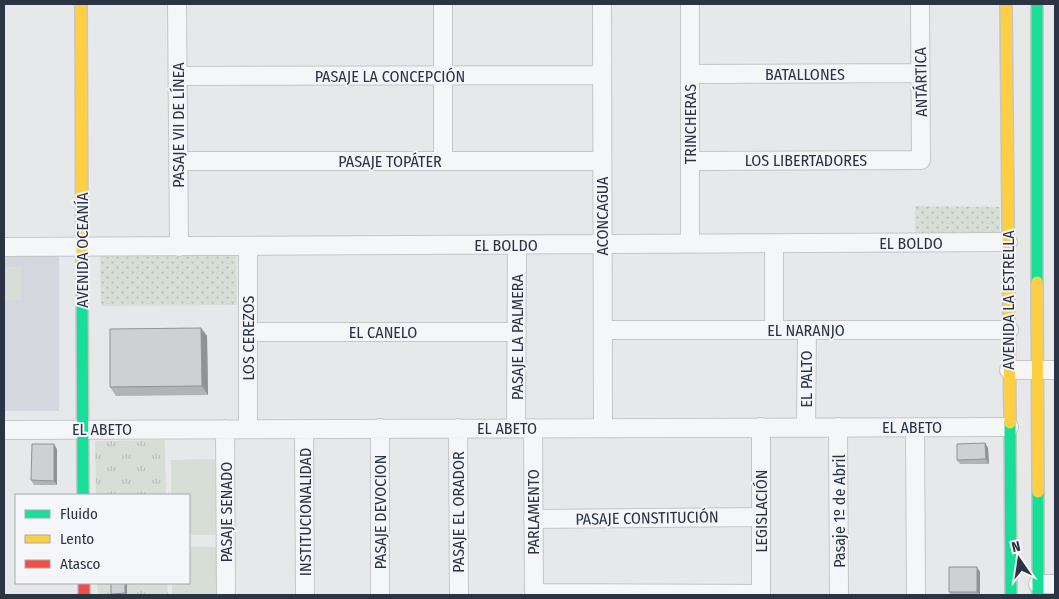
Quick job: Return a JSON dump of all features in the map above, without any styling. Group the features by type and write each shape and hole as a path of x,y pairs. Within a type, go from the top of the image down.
{"main road":[{"name":"AVENIDA OCEANÍA","path":"82,4 84,494"},
{"name":"AVENIDA LA ESTRELLA","path":"1006,4 1011,595"},
{"name":"AVENIDA LA ESTRELLA","path":"1037,4 1038,370 1044,588"}],"street":[{"name":"PASAJE VII DE LÍNEA","path":"177,4 179,247"},
{"path":"443,4 443,161"},
{"name":"ACONCAGUA","path":"602,4 603,428"},
{"name":"TRINCHERAS","path":"690,4 690,244"},
{"name":"ANTÁRTICA","path":"920,4 921,160"},
{"name":"BATALLONES","path":"690,74 920,73"},
{"name":"PASAJE LA CONCEPCIÓN","path":"178,76 602,76"},
{"name":"PASAJE TOPÁTER","path":"178,161 602,160"},
{"name":"LOS LIBERTADORES","path":"690,161 921,160"},
{"name":"EL BOLDO","path":"4,247 1008,242"},
{"path":"774,244 774,330"},
{"name":"PASAJE LA PALMERA","path":"517,245 517,332 525,428"},
{"name":"LOS CEREZOS","path":"248,247 248,429"},
{"name":"EL NARANJO","path":"603,330 1009,330"},
{"name":"EL PALTO","path":"806,427 807,330"},
{"name":"EL CANELO","path":"248,332 517,332"},
{"path":"1009,370 1055,370"},
{"name":"Pasaje 1º de Abril","path":"838,427 839,595"},
{"path":"915,427 916,595"},
{"name":"EL ABETO","path":"4,430 1009,427"},
{"name":"PASAJE DEVOCION","path":"380,428 380,595"},
{"name":"PASAJE EL ORADOR","path":"458,428 458,595"},
{"name":"PARLAMENTO","path":"525,428 533,519 534,594"},
{"name":"LEGISLACIÓN","path":"761,428 761,594"},
{"name":"PASAJE SENADO","path":"225,429 226,595"},
{"name":"INSTITUCIONALIDAD","path":"304,429 305,595"},
{"name":"PASAJE CONSTITUCIÓN","path":"533,519 761,517"},
{"path":"534,594 761,594"}],"shaded area":[{"path":"4,256 59,256 59,411 4,411"}],"green space":[{"path":"915,206 1000,207 1000,234 915,233"},
{"path":"236,252 237,305 101,306 100,253"},
{"path":"4,267 21,267 21,300 4,300"},
{"path":"165,440 166,494 96,494 95,441"},
{"path":"215,459 216,535 190,535 190,494 171,494 171,460"},
{"path":"190,547 216,547 217,595 172,595 172,584 190,584"},
{"path":"97,584 167,584 168,595 98,595"}],"building":[{"path":"201,328 202,386 110,387 110,329"},
{"path":"985,443 986,459 957,460 957,444"},
{"path":"32,444 54,444 54,481 31,480"},
{"path":"949,567 977,567 977,592 949,592"},
{"path":"111,584 125,584 125,593 111,594"}],"traffic: fast":[{"path":"1037,4 1037,282"},
{"path":"82,273 83,494"},
{"path":"1010,423 1011,595"},
{"path":"1038,492 1038,595"}],"traffic: slow":[{"path":"81,4 82,273"},
{"path":"1006,4 1010,423"},
{"path":"1037,282 1038,492"}],"traffic: jam":[{"path":"84,584 84,595"}]}
